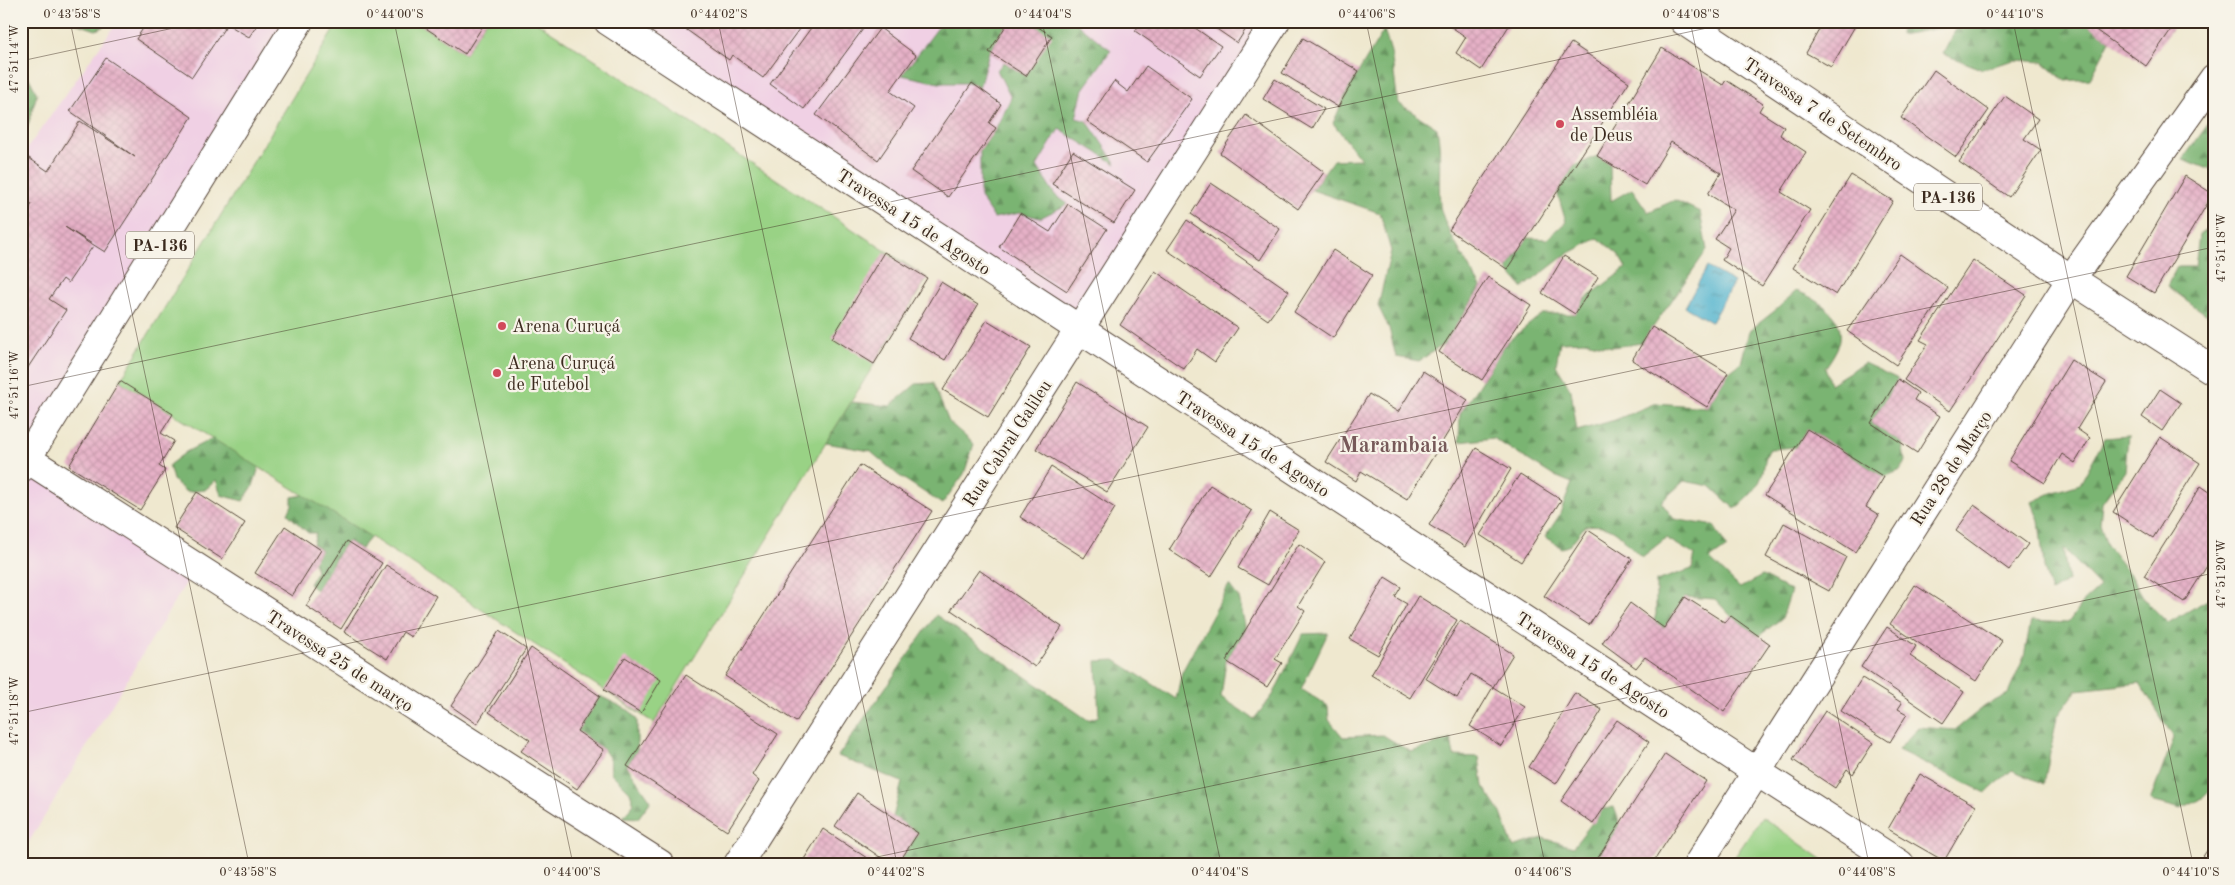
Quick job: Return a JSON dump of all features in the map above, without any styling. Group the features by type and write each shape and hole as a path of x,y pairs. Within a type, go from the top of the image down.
{"street":[{"name":"PA-136","path":"23,461 299,21"},
{"name":"Travessa 15 de Agosto","path":"608,21 1900,864"},
{"name":"Rua Cabral Galileu","path":"738,864 1276,21"},
{"name":"Travessa 7 de Setembro","path":"1684,21 2071,279 2214,371"},
{"name":"Rua 28 de Março","path":"1698,864 2071,279 2214,78"},
{"name":"Travessa 25 de março","path":"23,461 660,864"}],"shaded area":[{"path":"118,21 299,21 27,459 195,568 21,855 21,221 32,205 21,198 21,157"},
{"path":"605,21 1277,21 1079,330"}],"green space":[{"path":"69,21 115,21 96,30"},
{"name":"Arena Curuçá","path":"339,21 415,21 465,54 486,21 535,21 927,278 654,723 371,537 120,381"},
{"path":"943,21 1009,21 989,52 979,88 972,83 939,83 902,75"},
{"path":"1029,21 1073,21 1111,50 1083,89 1076,118 1087,121 1116,164 1059,129 1037,166 1055,195 1068,204 1040,218 1020,213 994,218 980,197 980,151 996,128 1011,98 997,70 1004,62 1026,76"},
{"path":"1901,21 2083,21 2110,40 2090,79 2065,81 2043,62 2015,60 1982,69 1943,54 1958,25 1900,35"},
{"path":"1384,30 1391,52 1398,103 1437,128 1440,205 1442,213 1457,246 1481,287 1444,344 1419,361 1396,357 1389,328 1378,306 1391,251 1380,213 1312,190 1333,160 1361,159 1333,123 1350,86"},
{"path":"24,68 37,94 26,132 21,136 21,70"},
{"path":"2214,116 2214,171 2183,159"},
{"path":"1597,156 1610,164 1611,201 1632,189 1648,212 1675,200 1700,212 1707,250 1642,343 1612,347 1585,341 1560,342 1556,365 1571,390 1577,431 1615,420 1656,403 1707,407 1728,373 1741,363 1749,331 1796,291 1813,298 1821,304 1839,325 1839,344 1825,368 1830,384 1864,363 1898,379 1871,423 1902,443 1905,461 1901,470 1884,477 1807,429 1796,447 1770,449 1758,485 1735,509 1710,486 1684,481 1661,502 1674,519 1714,526 1727,547 1710,559 1740,588 1762,576 1791,591 1782,618 1759,636 1731,616 1715,599 1685,597 1664,628 1654,621 1656,614 1656,581 1692,569 1695,555 1666,538 1642,557 1618,533 1612,529 1596,525 1585,526 1570,545 1562,548 1545,537 1559,516 1572,483 1552,475 1493,438 1459,442 1460,414 1506,343 1542,314 1575,314 1584,300 1626,268 1618,254 1598,238 1564,256 1523,288 1507,269 1527,238 1547,239 1566,222 1557,192 1573,167"},
{"path":"2214,224 2214,320 2167,286 2177,267 2195,267 2199,235"},
{"path":"933,383 949,422 974,444 964,474 942,504 898,475 870,451 826,443 851,402 890,406 916,384"},
{"path":"2128,436 2125,471 2102,503 2100,524 2107,545 2131,576 2145,600 2168,623 2214,596 2214,787 2204,797 2181,809 2150,801 2174,738 2140,683 2077,690 2057,717 2044,784 2012,770 1986,793 1898,750 1918,727 1955,730 1985,706 2008,694 2024,657 2031,621 2068,623 2082,603 2100,587 2063,548 2068,581 2051,592 2044,567 2039,520 2032,502 2051,493 2080,484 2105,438"},
{"path":"213,438 259,467 253,486 243,501 221,495 216,480 205,490 186,492 173,480 169,465 186,452"},
{"path":"304,495 371,537 361,549 347,541 316,590 309,584 316,572 314,561 321,550 313,544 316,533 308,533 288,514 292,505 292,497"},
{"path":"1229,585 1239,598 1246,630 1226,661 1221,697 1254,719 1273,695 1303,634 1328,633 1301,689 1328,706 1329,720 1343,737 1383,735 1411,752 1451,739 1454,756 1479,757 1483,786 1501,813 1513,847 1543,838 1573,847 1603,809 1614,807 1620,824 1594,864 898,864 918,833 893,817 902,782 838,756 936,615 1088,720 1099,716 1096,661 1115,660 1176,699 1182,672"},
{"path":"600,696 630,711 637,720 637,750 627,766 651,801 638,818 623,817 634,804 630,792 611,773 610,759 604,750 577,731"},
{"path":"1762,817 1829,864 1730,864"}],"water":[{"path":"1707,267 1734,282 1711,322 1685,307"}],"building":[{"path":"148,21 260,21 249,37 227,24 192,77 136,39"},
{"path":"415,21 486,21 465,54"},
{"path":"674,21 805,21 763,78 732,55 729,60"},
{"path":"816,21 852,21 863,29 804,109 770,84"},
{"path":"1009,21 1029,21 1052,36 1026,76 989,52"},
{"path":"1142,21 1185,21 1221,46 1200,76 1135,31"},
{"path":"1205,21 1251,21 1237,43"},
{"path":"1415,21 1427,21 1423,27"},
{"path":"1453,21 1512,21 1481,70 1456,53 1466,37 1450,26"},
{"path":"1824,21 1858,21 1831,67 1806,53"},
{"path":"2083,21 2177,21 2146,66"},
{"path":"880,28 916,55 890,91 914,108 878,160 816,115"},
{"path":"1303,38 1359,71 1338,107 1282,73"},
{"name":"Assembléia de Deus","path":"1571,43 1629,82 1507,269 1449,230"},
{"path":"1662,48 1723,85 1726,80 1763,104 1759,111 1784,127 1780,135 1806,152 1781,192 1810,210 1762,286 1722,260 1729,248 1715,239 1734,210 1708,194 1721,173 1671,142 1645,185 1597,156"},
{"path":"106,58 192,117 105,252 65,227 93,246 68,283 63,279 49,299 66,310 21,378 21,222 32,204 21,198 21,157 23,154 48,171 80,121 135,157 70,111"},
{"path":"1146,66 1192,99 1147,162 1087,121 1114,81 1128,92"},
{"path":"1934,70 1989,110 1956,157 1901,118"},
{"path":"1275,79 1324,109 1312,129 1263,99"},
{"path":"972,83 1001,104 989,123 996,128 948,197 911,171"},
{"path":"2005,96 2038,119 2024,139 2041,150 2009,197 1959,162"},
{"path":"1246,115 1324,172 1298,209 1220,153"},
{"path":"1073,151 1135,190 1114,223 1052,184"},
{"path":"1851,175 1893,201 1836,295 1793,268"},
{"path":"2185,176 2213,194 2154,293 2126,276"},
{"path":"1211,183 1280,229 1260,260 1191,214"},
{"path":"1068,204 1107,229 1067,291 999,247 1020,213 1050,232"},
{"path":"1187,220 1289,291 1268,320 1167,250"},
{"path":"1333,250 1372,275 1333,338 1294,312"},
{"path":"884,252 927,278 874,364 832,338"},
{"path":"1900,254 1948,288 1896,365 1847,331"},
{"path":"1564,256 1598,277 1575,314 1542,293"},
{"path":"1973,260 2026,295 1950,411 1904,380 1928,344 1920,340"},
{"path":"1155,271 1238,328 1215,362 1197,349 1184,369 1120,325"},
{"path":"1488,277 1531,305 1482,380 1439,352"},
{"path":"941,282 978,305 945,360 908,338"},
{"path":"987,320 1031,347 988,417 943,390"},
{"path":"1652,327 1728,373 1707,407 1632,360"},
{"path":"2071,360 2106,382 2077,429 2090,438 2075,463 2062,454 2045,483 2009,461"},
{"path":"1423,371 1468,400 1407,499 1361,471 1356,481 1326,462 1369,394 1398,412"},
{"path":"1898,379 1918,393 1914,400 1940,416 1917,453 1871,423"},
{"path":"120,381 173,414 161,433 174,441 159,466 165,470 140,510 69,466"},
{"path":"1077,382 1148,427 1107,492 1036,449"},
{"path":"2160,389 2181,403 2162,431 2142,417"},
{"path":"1807,429 1884,477 1866,507 1879,515 1855,552 1765,495"},
{"path":"2160,437 2200,463 2153,538 2113,512"},
{"path":"1476,448 1511,469 1465,547 1429,525"},
{"path":"860,465 932,511 796,722 725,676"},
{"path":"1051,467 1115,508 1084,558 1020,517"},
{"path":"1520,474 1561,500 1521,562 1480,535"},
{"path":"1210,485 1252,511 1211,577 1169,550"},
{"path":"2201,486 2214,495 2214,555 2184,602 2144,576"},
{"path":"197,492 245,523 222,559 174,528"},
{"path":"1974,505 2028,544 2009,570 1956,531"},
{"path":"1270,512 1299,530 1268,585 1238,568"},
{"path":"1784,523 1846,557 1829,591 1766,557"},
{"path":"285,526 321,550 292,596 255,573"},
{"path":"1588,530 1632,559 1589,625 1544,596"},
{"path":"347,541 382,563 341,629 306,606"},
{"path":"1299,544 1325,562 1298,606 1305,611 1275,659 1282,663 1267,687 1226,661"},
{"path":"386,565 436,596 411,637 403,632 387,659 344,632"},
{"path":"979,570 1062,627 1035,667 951,610"},
{"path":"1385,577 1401,587 1395,597 1407,604 1378,655 1350,639"},
{"path":"1915,585 2002,641 1976,681 1890,624"},
{"path":"1418,596 1457,620 1410,698 1371,675"},
{"path":"1685,597 1724,622 1731,616 1770,644 1724,712 1645,657 1636,668 1602,643 1630,603 1664,628"},
{"path":"1460,621 1513,654 1493,687 1471,674 1457,698 1425,678"},
{"path":"1887,627 1916,646 1910,656 1964,692 1943,723 1861,667"},
{"path":"499,631 526,649 477,724 451,706"},
{"path":"531,648 600,696 577,731 604,750 577,789 521,751 530,740 489,712"},
{"path":"625,657 661,680 641,713 604,690"},
{"path":"686,675 778,734 752,775 759,781 727,831 627,766"},
{"path":"1862,678 1902,703 1898,709 1907,714 1890,742 1841,711"},
{"path":"1493,687 1525,707 1501,746 1470,726"},
{"path":"1575,693 1602,710 1556,784 1529,767"},
{"path":"1825,711 1873,743 1853,774 1847,769 1835,788 1793,760"},
{"path":"1617,720 1649,742 1593,824 1561,801"},
{"path":"1665,754 1706,781 1652,864 1594,864"},
{"path":"1920,774 1976,806 1944,861 1888,829"},
{"path":"857,793 918,833 898,864 890,864 835,826"},
{"path":"823,829 876,864 801,864"},
{"path":"2214,840 2214,864 2198,864"}],"place":[{"name":"Assembléia de Deus","path":"1560,124"},
{"name":"Arena Curuçá","path":"502,326"},
{"name":"Arena Curuçá de Futebol","path":"497,373"}],"district":[{"name":"Marambaia","path":"1394,444"}]}
